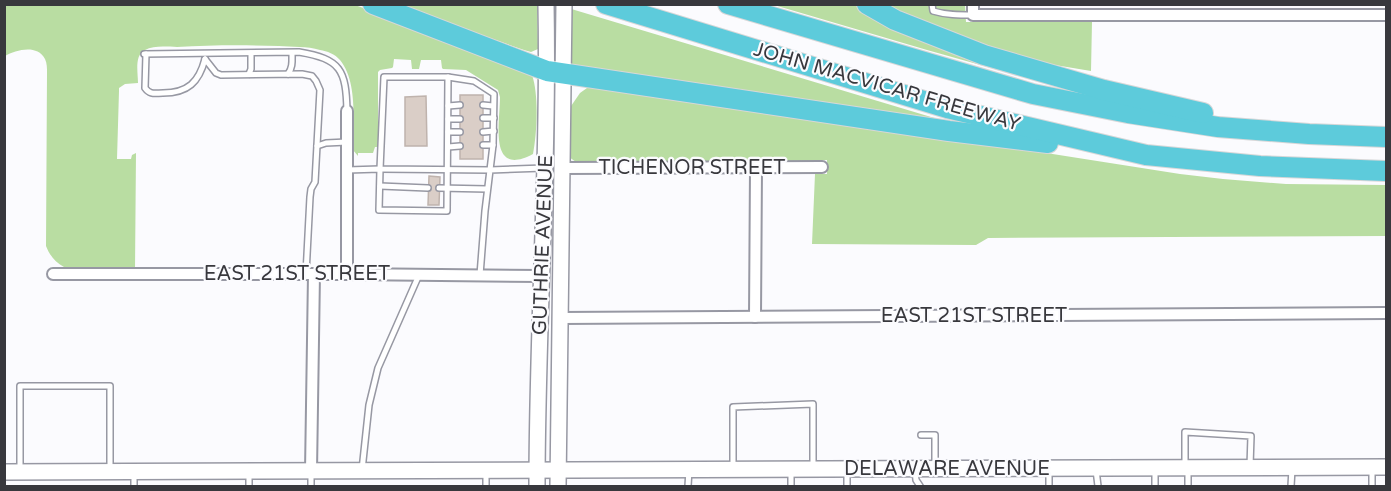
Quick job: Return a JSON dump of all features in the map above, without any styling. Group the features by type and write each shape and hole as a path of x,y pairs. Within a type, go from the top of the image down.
{"highway":[{"path":"373,4 556,73 950,131 1146,155"},
{"name":"JOHN MACVICAR FREEWAY","path":"606,4 947,108 1146,155 1260,166 1386,171"},
{"name":"JOHN MACVICAR FREEWAY","path":"728,4 1033,94 1128,113 1218,127 1386,137"},
{"path":"867,4 895,20 984,55 1104,90 1309,134"}],"main road":[{"name":"GUTHRIE AVENUE","path":"546,4 556,73 561,168 558,486"},
{"name":"GUTHRIE AVENUE","path":"537,479 545,168 564,4"},
{"name":"DELAWARE AVENUE","path":"12,472 110,472 134,479 311,479 362,471 486,479 537,479 559,471 1379,467"}],"street":[{"path":"973,10 1386,15"},
{"path":"347,111 347,274"},
{"name":"TICHENOR STREET","path":"561,168 822,167"},
{"path":"755,317 756,168"},
{"name":"EAST 21ST STREET","path":"53,274 541,276"},
{"path":"310,274 311,479"},
{"name":"EAST 21ST STREET","path":"561,318 1386,314"}],"lane":[{"path":"932,4 933,11 952,15 973,10"},
{"path":"288,74 291,70 292,52"},
{"path":"205,56 198,76 185,90 171,93 147,92 145,54 205,56 292,52 317,55 331,60 340,71 346,88 347,111"},
{"path":"249,74 251,53"},
{"path":"205,56 216,73 221,75 303,74 312,76 316,81 320,90 315,182 310,197 310,274"},
{"path":"448,77 447,211 379,210 384,77 448,77 474,81 494,94 494,145 487,189 480,275"},
{"path":"448,106 460,105"},
{"path":"483,105 494,106"},
{"path":"483,118 494,118"},
{"path":"448,119 460,119"},
{"path":"483,132 494,131"},
{"path":"448,132 460,132"},
{"path":"317,147 326,143 347,142"},
{"path":"483,145 494,145"},
{"path":"448,147 460,146"},
{"path":"347,170 561,168"},
{"path":"380,186 428,188"},
{"path":"440,188 487,189"},
{"path":"362,471 369,405 378,368 419,275"},
{"path":"12,472 20,386 110,386 110,472"},
{"path":"733,470 733,407 813,404 813,470"},
{"path":"1188,486 1185,432 1251,436 1250,468"},
{"path":"921,435 935,435 935,469"},
{"path":"1372,486 1379,467"},
{"path":"1095,468 1098,486"},
{"path":"1155,468 1155,486"},
{"path":"1291,486 1292,468"},
{"path":"915,469 916,480 920,486"},
{"path":"1049,469 1049,486"},
{"path":"688,486 689,470"},
{"path":"791,470 791,486"},
{"path":"847,470 847,486"}],"green space":[{"path":"5,5 355,5 532,75 537,114 533,154 519,160 509,159 503,153 499,133 500,97 498,90 466,70 443,69 441,60 421,60 419,69 412,69 411,60 394,59 392,68 378,72 378,147 375,147 373,153 358,153 358,156 353,150 353,103 350,80 346,69 333,54 310,48 279,46 153,47 145,50 139,56 138,83 125,84 119,88 117,159 131,159 136,153 135,270 64,267 53,258 46,246 46,62 41,54 32,50 20,50 5,56"},
{"path":"396,5 537,5 538,49 531,52 524,50"},
{"path":"774,5 855,5 899,28 1035,78 1034,80"},
{"path":"885,5 965,5 966,22 1092,22 1091,71 1043,63 980,44 904,16"},
{"path":"568,8 951,123 573,66 568,64"},
{"path":"596,85 736,104 1180,174 1286,184 1386,185 1386,236 988,238 976,245 812,244 815,174 827,174 827,160 787,163 576,162 569,157 569,109 580,93"}],"building":[{"path":"460,95 483,95 483,159 460,159"},
{"path":"426,96 427,146 405,146 405,97"},
{"path":"429,176 440,177 439,205 428,205"}]}
